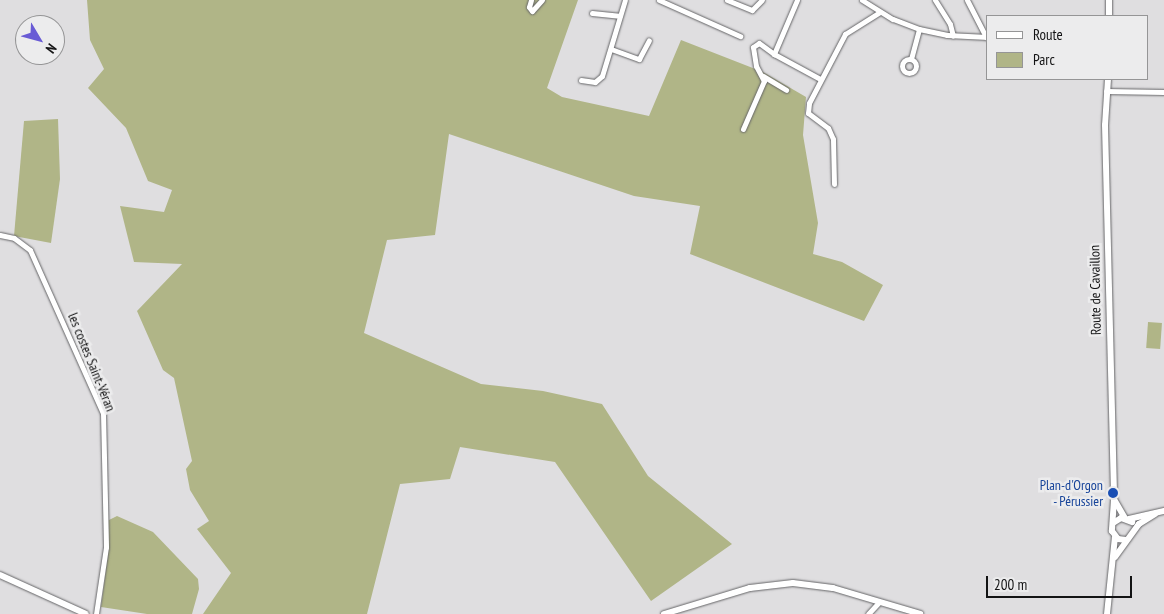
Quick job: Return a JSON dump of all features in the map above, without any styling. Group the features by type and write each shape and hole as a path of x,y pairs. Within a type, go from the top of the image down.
{"main road":[{"path":"1109,0 1109,15"},
{"name":"Route de Cavaillon","path":"1108,80 1106,91 1109,388 1114,500 1113,523"},
{"name":"Route de Cavaillon","path":"1114,500 1127,519"},
{"path":"1107,614 1115,537 1113,523 1164,511"},
{"path":"1113,563 1134,530 1155,514"},
{"path":"1127,519 1134,530"},
{"path":"1115,537 1126,540"},
{"path":"0,575 86,614"},
{"path":"664,614 736,591 781,583 823,586 920,614"}],"street":[{"path":"531,0 528,7 532,11 542,0"},
{"path":"580,80 595,82 600,79 625,0"},
{"path":"659,0 740,36"},
{"path":"727,0 752,10 762,0"},
{"path":"774,54 797,0"},
{"path":"862,0 880,12 920,29 953,36 986,37"},
{"path":"935,0 950,24 953,36"},
{"path":"967,0 986,35"},
{"path":"834,184 833,139 828,128 808,112 820,79 845,34 877,18 880,12"},
{"path":"592,13 619,16"},
{"path":"911,59 920,29"},
{"path":"611,49 639,59 648,40"},
{"path":"743,129 763,83 762,76 754,61 754,45 759,43 774,54 820,79"},
{"path":"762,76 786,90"},
{"path":"1106,91 1164,92"},
{"name":"les costes Saint-Véran","path":"0,235 14,238 30,250 103,413 106,547 96,614"},
{"path":"868,614 879,602"}],"green space":[{"path":"87,0 578,0 547,88 562,97 649,116 681,40 763,72 806,97 803,135 818,223 813,254 842,262 883,285 864,321 690,254 700,206 634,196 449,134 435,235 387,240 364,333 481,384 543,391 602,404 648,476 732,544 651,601 555,462 460,447 450,479 400,484 367,614 203,614 231,573 197,529 209,521 190,490 186,469 192,461 174,378 163,370 137,311 182,264 134,262 120,206 164,212 172,190 148,181 126,128 88,88 104,69 90,40"},
{"path":"58,119 60,179 51,243 14,236 24,121"},
{"path":"1148,322 1162,323 1160,349 1146,348"},
{"path":"117,516 153,532 198,579 199,589 192,614 147,614 101,607 108,554 107,521"}],"place":[{"name":"Plan-d'Orgon - Pérussier","path":"1113,493"}]}
